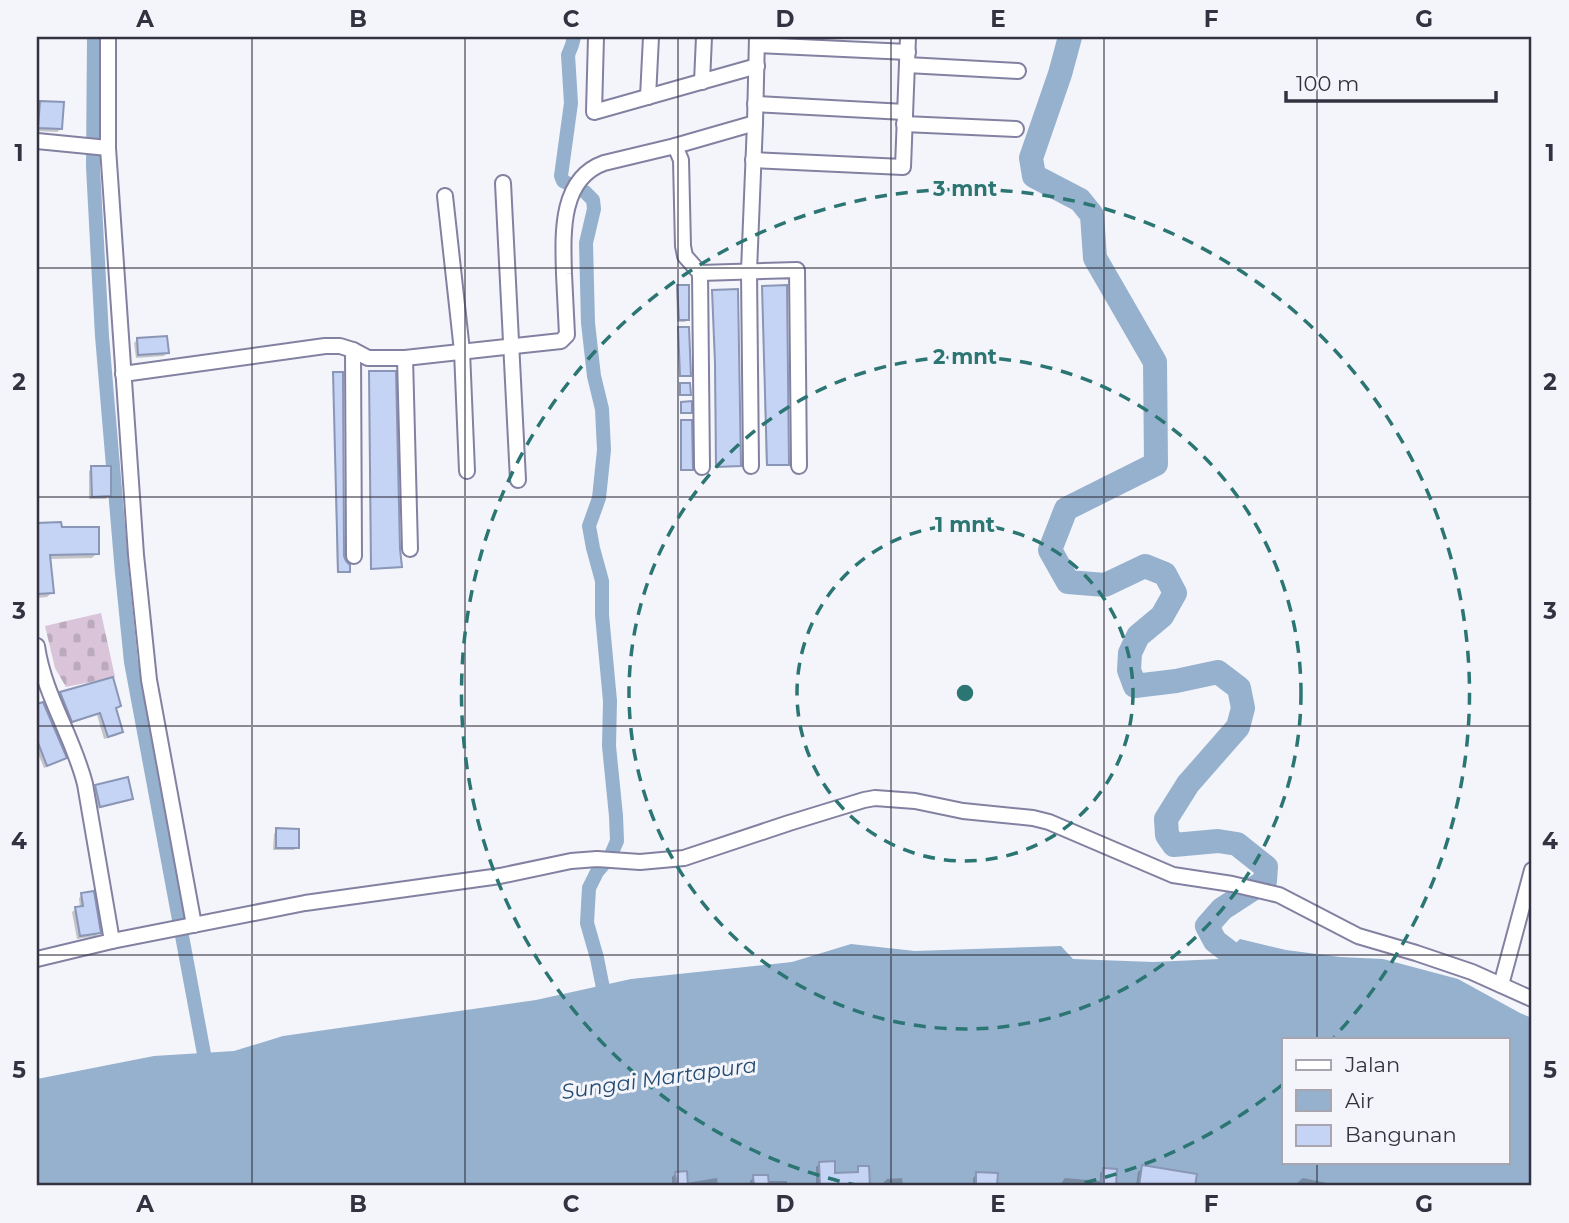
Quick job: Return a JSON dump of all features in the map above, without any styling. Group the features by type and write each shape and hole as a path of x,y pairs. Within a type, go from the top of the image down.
{"street":[{"path":"108,37 104,148 135,555 149,680 184,927"},
{"path":"596,37 594,112 757,66"},
{"path":"648,97 651,37"},
{"path":"702,82 704,37"},
{"path":"753,160 903,167 908,37"},
{"path":"751,466 749,271 757,41 1018,71"},
{"path":"755,104 1016,129"},
{"path":"123,374 326,346 340,346 368,358 405,358 561,341 567,335 563,231 566,208 578,182 595,166 755,123"},
{"path":"37,141 104,148"},
{"path":"675,146 681,160 683,246 685,256 700,273 702,467"},
{"path":"503,183 518,480"},
{"path":"445,196 462,351 467,471"},
{"path":"700,273 797,270 799,466"},
{"path":"353,350 354,556"},
{"path":"405,358 410,549"},
{"path":"37,646 43,676 72,743 85,784 112,941"},
{"path":"37,959 112,941 305,903 500,876 571,861 597,859 640,862 684,858 864,800 889,798 962,811 1033,818 1173,875 1279,895 1358,936 1436,960 1532,999"},
{"path":"1501,985 1532,870"}],"green space":[{"path":"101,613 115,677 66,687 55,668 45,626"}],"water":[{"name":"Sungai Martapura","path":"1240,939 1286,950 1383,959 1458,979 1532,1018 1532,1186 37,1186 37,1079 154,1056 234,1051 283,1036 536,1000 631,979 792,962 851,944 915,951 1061,946 1073,959 1153,962 1219,959"}],"building":[{"path":"40,101 64,102 62,129 38,128"},
{"path":"677,285 689,285 689,320 679,320"},
{"path":"787,285 789,465 767,465 762,286"},
{"path":"738,289 741,466 716,467 712,290"},
{"path":"678,327 689,327 691,376 680,376"},
{"path":"167,336 169,353 138,355 137,338"},
{"path":"369,371 396,371 402,567 371,569"},
{"path":"333,372 343,372 344,556 350,565 350,572 338,572"},
{"path":"680,383 690,383 691,395 680,395"},
{"path":"692,401 692,413 681,413 681,402"},
{"path":"681,420 692,420 693,470 681,470"},
{"path":"91,466 111,466 111,496 92,497"},
{"path":"61,522 62,527 99,527 99,554 50,555 54,593 37,594 37,523"},
{"path":"113,677 121,706 116,708 123,732 108,737 100,713 72,722 60,692"},
{"path":"43,702 67,758 47,766 37,740 37,704"},
{"path":"128,777 133,799 100,807 95,785"},
{"path":"276,828 299,829 299,848 276,848"},
{"path":"94,891 101,933 80,936 75,907 83,906 81,893"},
{"path":"835,1161 835,1173 858,1172 858,1166 869,1166 870,1186 820,1186 819,1162"},
{"path":"1142,1165 1197,1174 1195,1186 1139,1186"},
{"path":"1103,1168 1117,1169 1116,1186 1102,1186"},
{"path":"687,1171 688,1186 677,1186 675,1172"},
{"path":"976,1172 998,1173 997,1186 976,1186"},
{"path":"753,1175 768,1175 769,1186 754,1186"}],"waterway":[{"path":"94,37 93,167 102,336 131,662 207,1070"},
{"path":"574,37 568,55 571,103 561,176 563,181 585,192 593,200 594,209 586,243 588,323 594,376 602,409 604,450 599,498 589,526 602,581 602,615 610,701 609,746 617,841 610,857 597,872 589,888 587,923 606,1003"},
{"path":"1070,37 1031,158 1034,176 1080,200 1092,215 1095,258 1155,362 1156,464 1066,509 1050,550 1068,582 1105,585 1145,566 1165,574 1175,593 1162,616 1138,636 1130,653 1129,670 1135,686 1218,672 1239,688 1243,708 1238,727 1188,784 1166,819 1167,835 1174,845 1218,841 1237,844 1266,867 1265,881 1222,909 1207,926 1215,941 1237,958 1238,979"}]}
